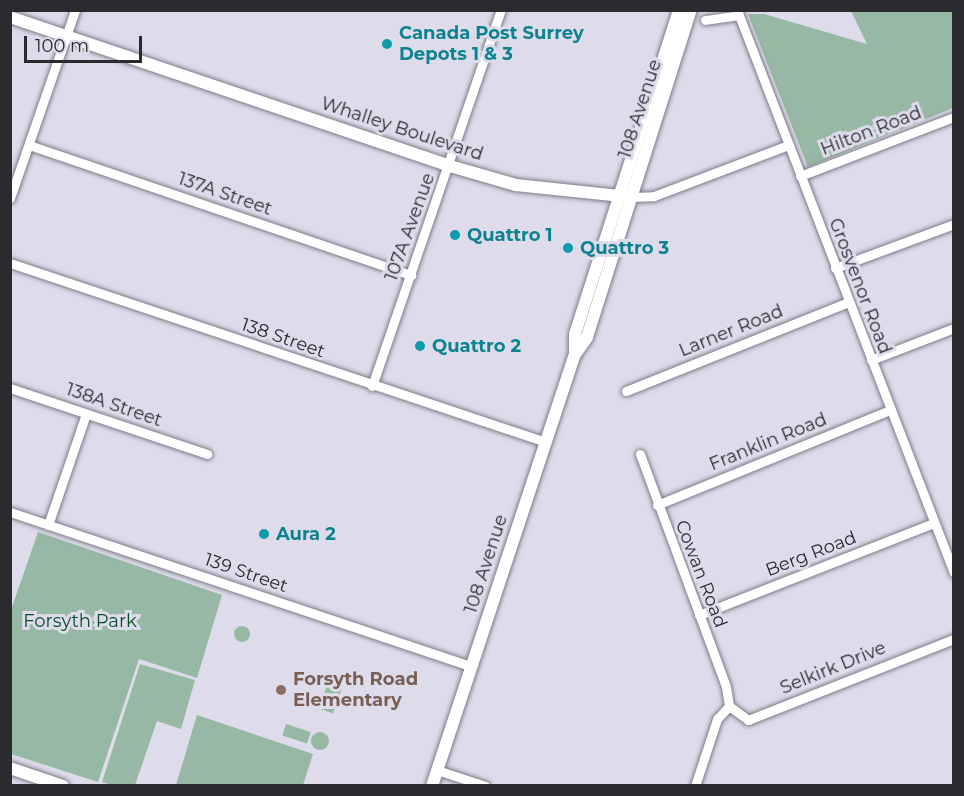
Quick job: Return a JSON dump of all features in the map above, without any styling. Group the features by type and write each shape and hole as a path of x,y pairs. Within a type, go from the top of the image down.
{"main road":[{"name":"108 Avenue","path":"575,354 575,334 679,10"},
{"name":"108 Avenue","path":"432,786 575,354 586,337 691,10"},
{"name":"Whalley Boulevard","path":"10,17 450,166 516,185 631,197"},
{"path":"10,768 63,786"}],"street":[{"path":"10,198 75,10"},
{"name":"107A Avenue","path":"372,386 450,166 501,10"},
{"path":"705,20 716,20 738,13"},
{"name":"Grosvenor Road","path":"738,13 954,573"},
{"name":"Hilton Road","path":"800,176 954,117"},
{"name":"137A Street","path":"29,145 411,275"},
{"name":"Whalley Boulevard","path":"631,197 654,196 788,145"},
{"path":"835,268 954,224"},
{"name":"138 Street","path":"10,263 372,386 546,442"},
{"name":"Larner Road","path":"626,391 848,302"},
{"path":"871,360 954,328"},
{"name":"138A Street","path":"10,388 207,454"},
{"name":"Franklin Road","path":"657,505 890,410"},
{"path":"48,525 86,414"},
{"name":"Cowan Road","path":"640,454 699,615 729,706"},
{"name":"139 Street","path":"10,512 471,666"},
{"name":"Berg Road","path":"699,615 934,523"},
{"name":"Selkirk Drive","path":"729,706 748,720 954,639"},
{"path":"695,786 717,719 729,706"},
{"path":"437,770 485,786"}],"green space":[{"path":"851,11 953,11 953,108 808,167 748,14 764,14 867,44"},
{"name":"Forsyth Park","path":"38,532 222,595 197,678 139,659 98,782 11,754 11,610"},
{"path":"239,626 245,626 250,634 248,640 239,642 234,637 234,631"},
{"path":"140,664 195,680 181,729 157,721 135,785 112,785 102,782"},
{"path":"328,683 342,688 333,714 319,708"},
{"path":"197,715 313,754 303,785 176,785"},
{"path":"286,724 311,732 307,743 282,735"},
{"path":"320,732 326,735 329,741 326,747 320,750 314,747 311,741 314,735"}],"place":[{"name":"Canada Post Surrey Depots 1 & 3","path":"387,44"},
{"name":"Quattro 1","path":"455,235"},
{"name":"Quattro 3","path":"568,248"},
{"name":"Quattro 2","path":"420,346"},
{"name":"Aura 2","path":"264,534"},
{"name":"Forsyth Road Elementary","path":"281,690"}]}
